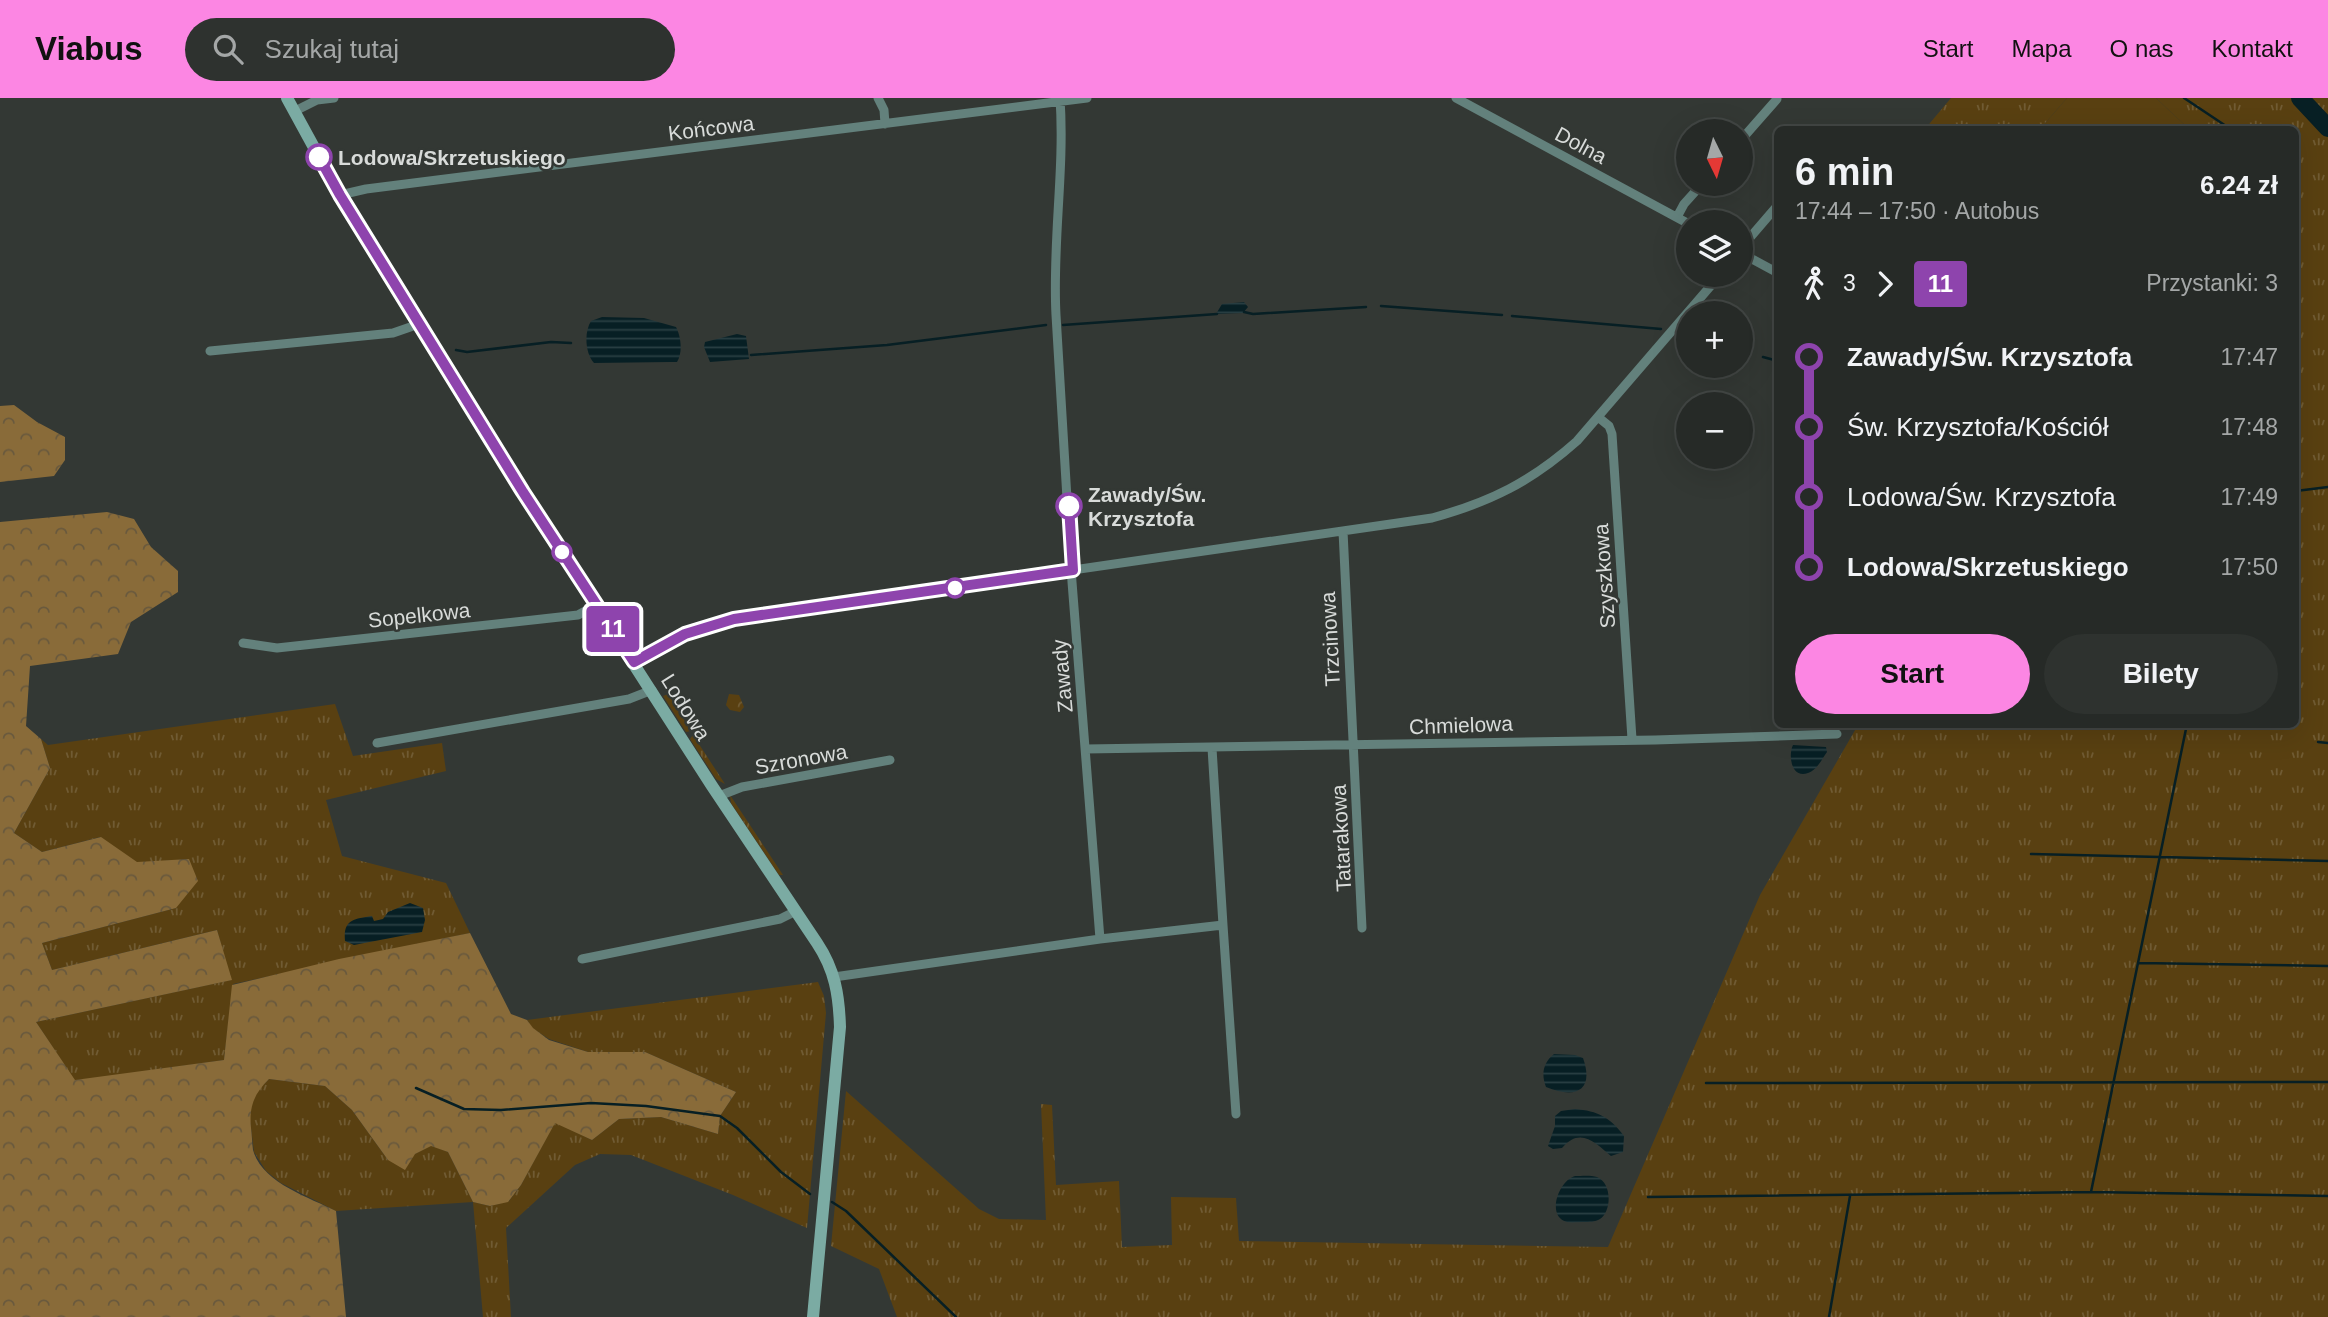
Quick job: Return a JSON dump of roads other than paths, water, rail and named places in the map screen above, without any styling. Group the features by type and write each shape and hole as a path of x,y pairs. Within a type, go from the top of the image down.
{"street":[{"name":"Lodowa","path":"287,98 340,195 523,492 719,796 823,951 840,1001 840,1027 813,1317"},
{"path":"295,111 317,100 334,98"},
{"path":"878,98 884,110 885,124"},
{"name":"Końcowa","path":"340,195 366,189 1087,98"},
{"name":"Dolna","path":"1456,98 1676,216"},
{"path":"1754,125 1777,99"},
{"name":"Zawady","path":"1060,100 1055,301 1100,939"},
{"path":"1681,210 1691,196"},
{"path":"1753,234 1774,210"},
{"path":"1753,259 1774,271"},
{"path":"634,662 685,634 734,619 1432,518 1498,496 1517,487 1577,442 1710,287"},
{"path":"210,351 393,333 419,324"},
{"name":"Szyszkowa","path":"1598,417 1609,426 1612,434 1632,739"},
{"name":"Trzcinowa","path":"1343,531 1354,745"},
{"name":"Sopelkowa","path":"243,643 278,648 340,642 578,615 596,605"},
{"path":"377,743 629,699 652,690"},
{"name":"Chmielowa","path":"1086,750 1837,734"},
{"name":"Tatarakowa","path":"1354,745 1362,928"},
{"path":"1212,748 1236,1114"},
{"name":"Szronowa","path":"719,796 742,787 890,760"},
{"path":"582,959 780,919 796,911"},
{"path":"834,977 1100,939 1223,925"}],"water":[{"path":"1244,302 1248,307 1243,313 1216,314 1222,304"},
{"path":"602,317 644,318 676,327 681,344 677,362 594,363 587,348 586,336 591,321"},
{"path":"737,334 746,336 749,359 710,362 704,347 705,342"},
{"path":"1793,745 1826,747 1827,752 1814,769 1802,774 1792,765"},
{"path":"410,903 423,908 425,920 422,932 354,945 345,941 346,929 351,922 372,916 374,921 383,919 388,912"},
{"path":"1554,1054 1583,1058 1586,1079 1580,1090 1565,1092 1546,1087 1544,1069"},
{"path":"1575,1109 1597,1113 1614,1124 1624,1136 1623,1152 1611,1156 1594,1142 1581,1137 1569,1141 1562,1148 1553,1149 1548,1146 1555,1126 1555,1116 1561,1111"},
{"path":"1575,1176 1597,1177 1605,1185 1608,1204 1600,1219 1592,1222 1569,1222 1561,1219 1557,1213 1559,1191"}],"waterway":[{"path":"2184,98 2226,126"},
{"path":"2300,98 2328,128"},
{"path":"1381,306 1502,315"},
{"path":"1244,312 1253,314 1366,307"},
{"path":"1063,325 1217,314"},
{"path":"1512,316 1661,329"},
{"path":"751,355 887,345 1046,325"},
{"path":"456,350 467,352 551,342 571,343"},
{"path":"1763,357 1774,360"},
{"path":"2299,491 2328,487"},
{"path":"2091,1192 2186,728"},
{"path":"2318,742 2328,743"},
{"path":"2031,854 2328,861"},
{"path":"2139,963 2328,966"},
{"path":"1706,1083 2328,1082"},
{"path":"416,1088 464,1109 501,1110 591,1103 646,1106 720,1116 737,1128 781,1172 810,1194"},
{"path":"1648,1197 2091,1192 2328,1196"},
{"path":"1829,1317 1850,1196"},
{"path":"832,1202 846,1211 956,1317"}],"place":[{"name":"Lodowa/Skrzetuskiego","path":"319,157"},
{"name":"Zawady/Św. Krzysztofa","path":"1069,506"}]}
